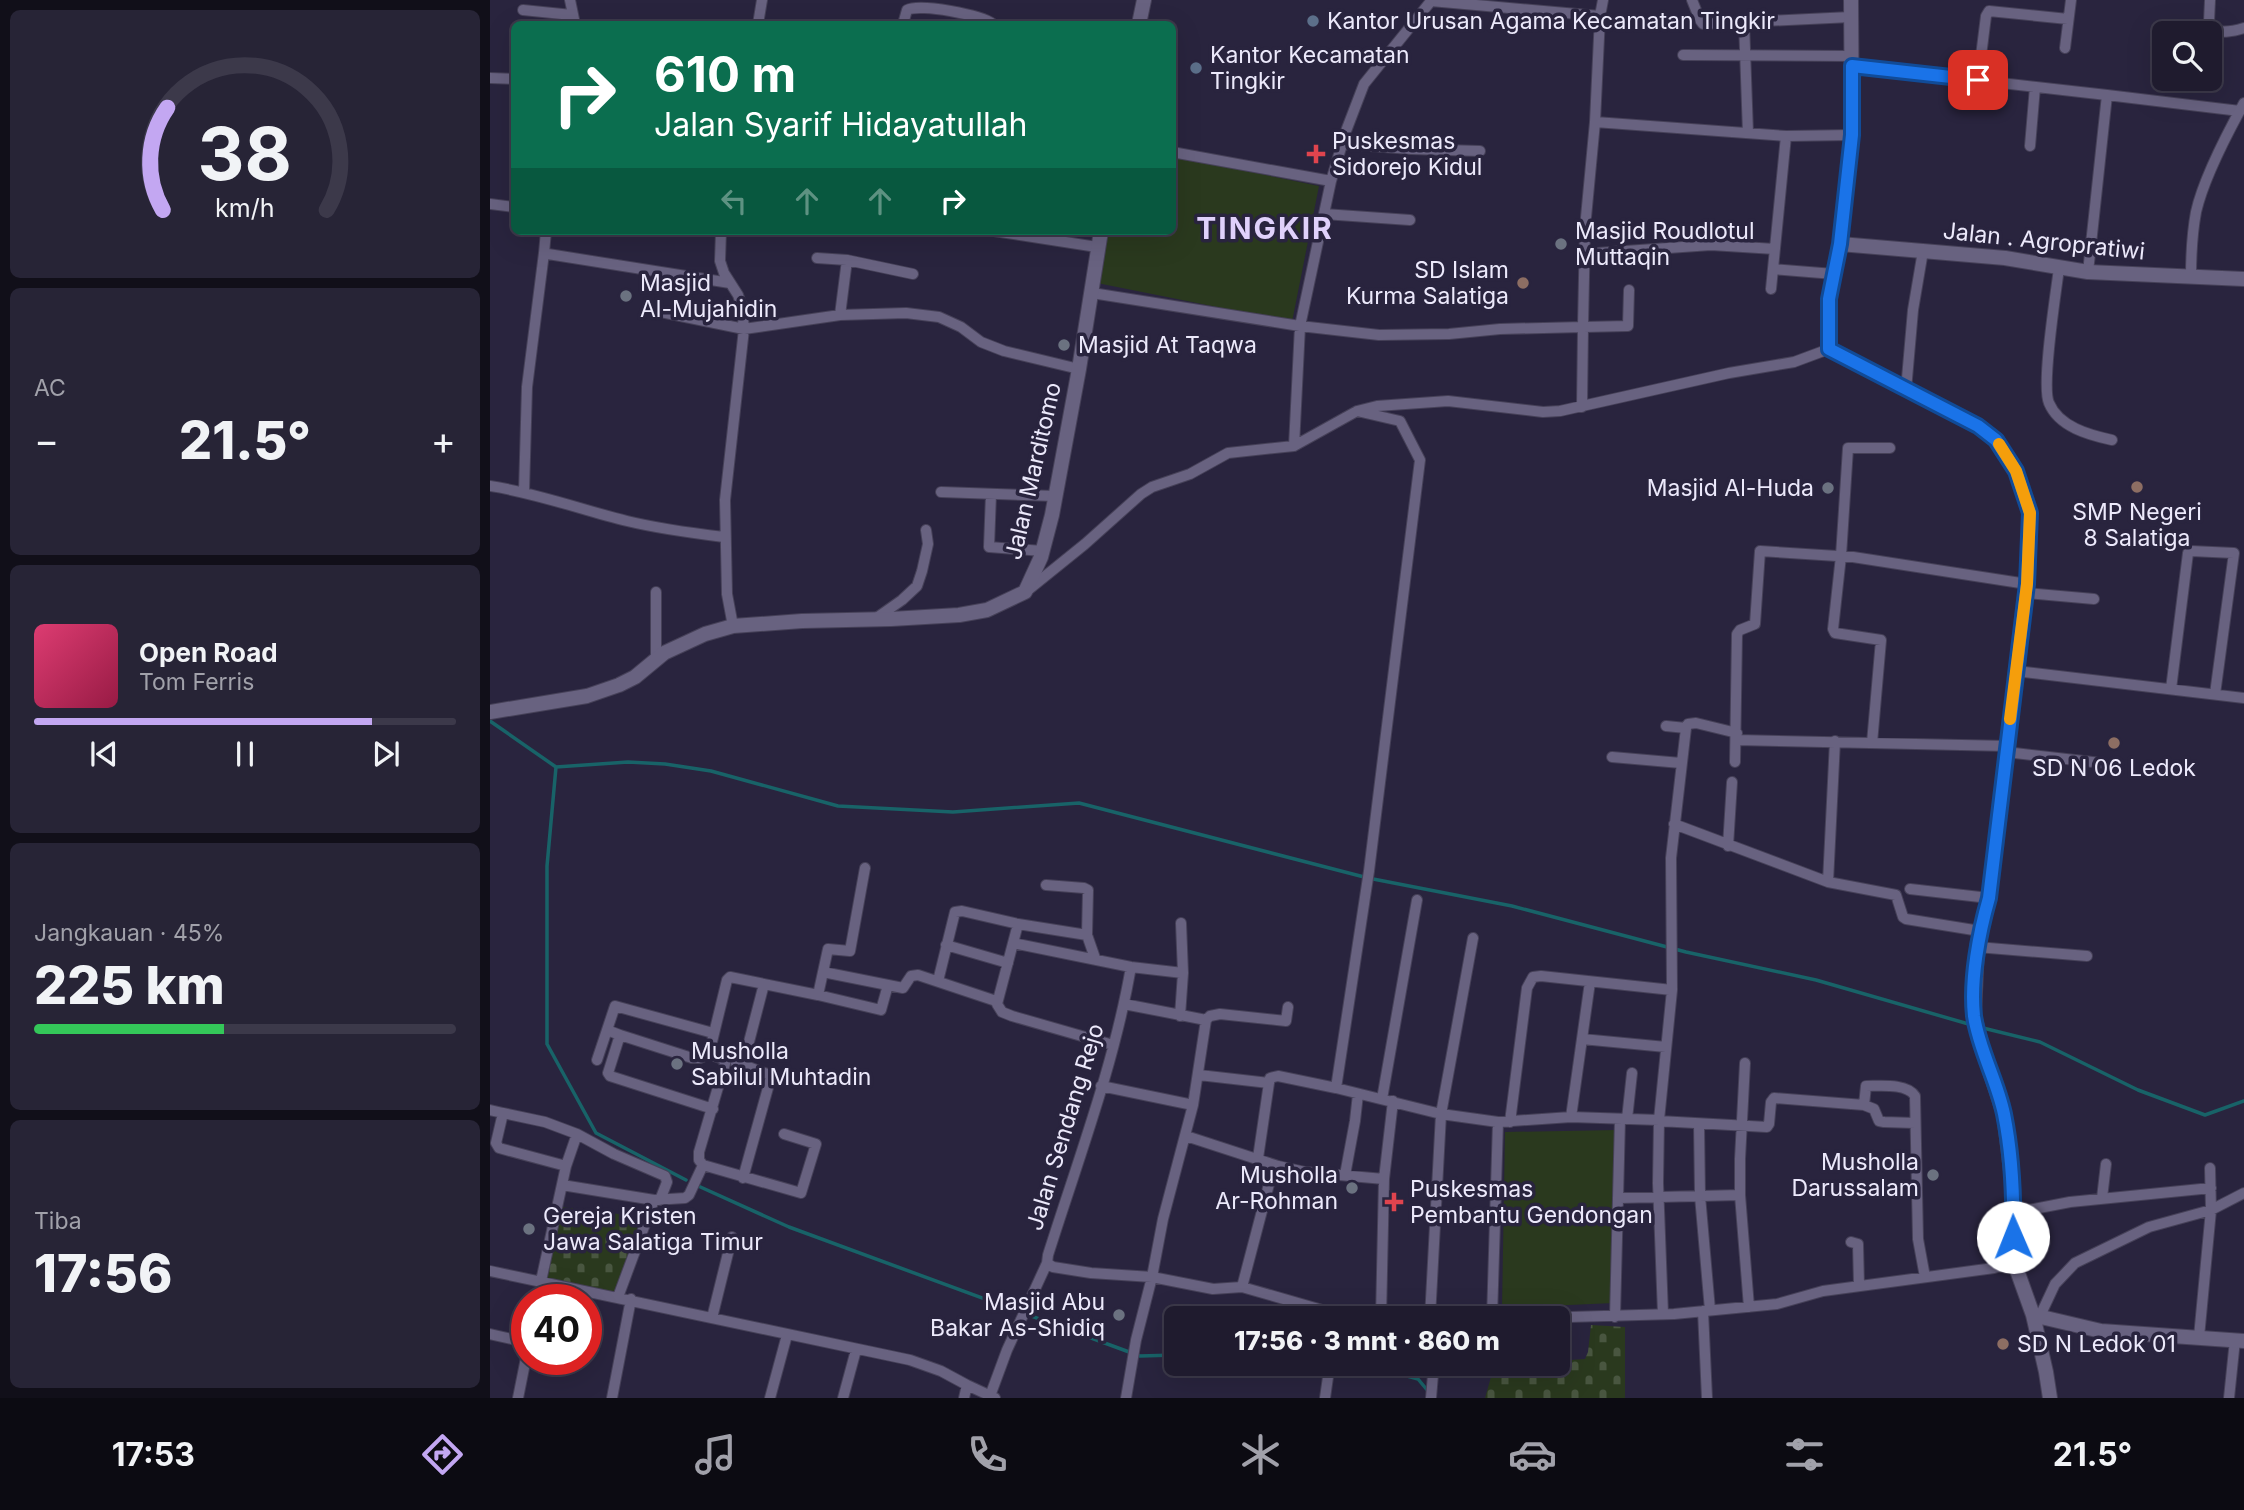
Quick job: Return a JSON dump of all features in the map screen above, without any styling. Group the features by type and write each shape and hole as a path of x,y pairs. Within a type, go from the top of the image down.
{"street":[{"path":"523,10 573,20 570,0"},
{"path":"758,21 762,0"},
{"path":"953,12 954,0"},
{"path":"1140,21 1144,0"},
{"path":"1294,446 1300,326 1331,181 1364,84 1428,0 1600,16"},
{"path":"1582,407 1583,254 1603,0"},
{"path":"1692,0 1703,24 1851,17"},
{"path":"1829,349 1829,299 1840,244 1852,135 1851,0"},
{"path":"2065,48 2071,0"},
{"path":"2210,0 2209,22 2212,29 2217,32 2244,28"},
{"path":"904,21 905,13 910,8 953,12 989,21"},
{"path":"1978,80 1986,16 1989,11 2068,19"},
{"path":"1744,22 1748,133"},
{"path":"1683,55 1852,61 2035,87 2242,107 2213,166 2197,208 2191,242 2192,276"},
{"path":"490,78 511,79"},
{"path":"2030,146 2035,87"},
{"path":"2088,272 2107,95"},
{"path":"1595,122 1786,136 1852,135"},
{"path":"1771,289 1786,136"},
{"path":"1343,144 1480,150"},
{"path":"1176,153 1331,181"},
{"path":"490,204 511,207"},
{"path":"1324,214 1410,220"},
{"path":"524,492 527,387 546,235"},
{"path":"721,235 720,261 738,295 744,329 725,500 727,593 733,626"},
{"path":"1020,235 1097,247"},
{"name":"Jalan Marditomo","path":"493,711 587,696 619,685 635,677 656,658 705,634 733,626 975,613 1026,592 1043,551 1055,496 1100,235"},
{"name":"Jalan . Agropratiwi","path":"1840,244 2006,258 2088,272 2244,279"},
{"path":"1583,254 1711,245 1775,249"},
{"path":"1906,390 1913,310 1923,251"},
{"path":"544,253 730,283"},
{"path":"817,258 847,260 913,274"},
{"path":"840,315 847,260"},
{"path":"2059,268 2047,376 2048,402 2054,412 2070,426 2092,436 2112,440"},
{"path":"1773,269 1834,274"},
{"path":"1092,293 1300,326 1379,335 1627,327 1629,290"},
{"path":"656,311 744,329 840,315 906,313 939,317 961,327 981,342 1004,351 1079,369"},
{"path":"1026,592 1152,487 1190,474 1228,453 1294,446 1357,411 1377,406 1448,401 1543,412 1582,407 1729,373 1794,362 1829,349 1978,426 1996,440 2016,471 2030,513 2026,589 1989,898 1977,947 1974,1015 2004,1114 2012,1179 2014,1262 2037,1316 2050,1398"},
{"path":"1336,1088 1370,871 1420,460 1400,421 1357,411"},
{"path":"1872,743 1881,641 1833,631 1848,448 1891,448"},
{"path":"490,486 524,492 628,521 674,531 724,537"},
{"path":"941,492 1055,496"},
{"path":"991,494 989,547 1043,551"},
{"path":"875,619 902,600 920,581 928,544 926,530"},
{"path":"1735,762 1737,634 1755,624 1758,552 1764,550 1841,556 2094,599"},
{"path":"2171,689 2188,553 2239,551 2215,694"},
{"path":"656,592 656,658"},
{"path":"2016,671 2244,698"},
{"path":"1663,1314 1659,1121 1672,990 1670,937 1674,824 1686,728 1691,723 1737,736 2006,749 2101,763"},
{"path":"1666,726 1686,728"},
{"path":"1828,883 1835,741"},
{"path":"1612,757 1681,763"},
{"path":"1728,846 1732,782"},
{"path":"1674,824 1828,883 1896,895 1906,919 1980,931"},
{"path":"817,995 827,950 850,951 865,868"},
{"path":"1046,885 1087,889 1087,935 1095,958"},
{"path":"1910,889 1989,898"},
{"path":"1381,1306 1388,1100 1417,900"},
{"path":"937,981 957,911 1018,925 1087,935"},
{"path":"1180,1016 1183,973 1181,923"},
{"path":"996,1001 1018,925"},
{"path":"1431,1306 1441,1114 1473,938"},
{"path":"1013,943 1131,967 1183,973"},
{"path":"946,945 1008,963"},
{"path":"1977,947 2087,956"},
{"name":"Jalan Sendang Rejo","path":"992,1397 1007,1350 1047,1263 1113,1045 1131,967"},
{"path":"823,972 902,988 914,974 996,1001 1002,1012 1012,1016 1113,1045"},
{"path":"1493,1306 1504,1122 1530,981 1533,977 1541,976 1672,990"},
{"path":"709,1054 730,977 881,1010 888,985"},
{"path":"1571,1117 1590,982"},
{"path":"743,1065 764,984"},
{"path":"1124,1004 1206,1020"},
{"path":"597,1060 615,1006 713,1033"},
{"path":"1126,1398 1163,1219 1193,1105 1206,1020 1210,1016 1220,1014 1286,1021 1288,1007"},
{"path":"607,1030 692,1058 709,1054 770,1074 743,1178"},
{"path":"620,1035 608,1073 610,1076 712,1109"},
{"path":"1582,1039 1666,1047"},
{"path":"726,1060 698,1154 699,1162 743,1178 802,1192 816,1144 784,1134"},
{"path":"1745,1063 1740,1195 1749,1307"},
{"path":"1615,1317 1623,1119 1632,1073"},
{"path":"1199,1075 1269,1083"},
{"path":"1258,1158 1270,1078 1278,1076 1441,1114 1504,1122 1571,1117 1768,1126 1774,1098 1864,1105 1874,1109 1879,1121 1916,1122"},
{"path":"1101,1086 1193,1105"},
{"path":"1864,1105 1866,1086 1905,1088 1915,1096 1918,1239 1925,1277"},
{"path":"1345,1175 1358,1094"},
{"path":"490,1110 545,1122 577,1134 614,1154 665,1176 667,1182 657,1200 618,1297"},
{"path":"503,1112 496,1142 498,1147 566,1166"},
{"path":"1699,1124 1707,1311 1707,1398"},
{"path":"541,1281 566,1166 577,1134"},
{"path":"1186,1136 1274,1165 1305,1172 1384,1179"},
{"path":"2102,1198 2106,1164"},
{"path":"562,1185 657,1200 680,1200 689,1195 704,1165"},
{"path":"1242,1287 1274,1165"},
{"path":"2199,1337 2211,1210 2210,1168"},
{"path":"2013,1213 2070,1202 2211,1188"},
{"path":"2037,1316 2054,1284 2076,1263 2149,1227 2211,1210 2244,1193"},
{"path":"1619,1198 1740,1195"},
{"path":"712,1318 732,1237"},
{"path":"1851,1242 1858,1244 1859,1286"},
{"path":"1570,1318 1663,1314 1786,1303 1823,1290 1994,1268 2014,1262"},
{"path":"1047,1263 1053,1267 1091,1273 1152,1278 1213,1289 1242,1287 1307,1306"},
{"path":"490,1271 910,1360 941,1371 992,1397"},
{"path":"611,1398 631,1299"},
{"path":"2037,1316 2101,1331 2241,1338 2230,1398"},
{"path":"490,1334 511,1339"},
{"path":"771,1398 787,1335"},
{"path":"843,1398 856,1350"},
{"path":"518,1398 523,1375"},
{"path":"1325,1398 1328,1376"},
{"path":"1431,1398 1432,1376"},
{"path":"964,1398 967,1385"}],"green space":[{"path":"1176,157 1319,186 1292,322 1097,283 1106,235 1176,235"},
{"path":"1616,1130 1614,1303 1502,1306 1505,1132"},
{"path":"561,1207 643,1217 614,1292 602,1290 602,1284 575,1284 545,1278"},
{"path":"1591,1325 1625,1327 1625,1398 1485,1398 1491,1376 1570,1376 1570,1360 1585,1359"}],"waterway":[{"path":"490,721 556,767 628,762 665,764 711,771 838,806 953,812 1079,803 1368,878 1512,906 1686,952 1816,980 1972,1025"},
{"path":"556,767 547,866 547,1044 596,1133 686,1180"},
{"path":"1983,1028 2040,1042 2138,1090 2205,1115 2244,1101"},
{"path":"696,1185 789,1227 1140,1356 1164,1355"},
{"path":"1407,1376 1418,1379 1428,1391"}],"slow traffic":[{"path":"1999,444 2016,471 2030,513 2027,584 2010,719"}],"place":[{"name":"Kantor Urusan Agama Kecamatan Tingkir","path":"1313,21"},
{"name":"Kantor Kecamatan Tingkir","path":"1196,68"},
{"name":"Puskesmas Sidorejo Kidul","path":"1316,154"},
{"name":"Masjid Roudlotul Muttaqin","path":"1561,244"},
{"name":"SD Islam Kurma Salatiga","path":"1523,283"},
{"name":"Masjid Al-Mujahidin","path":"626,296"},
{"name":"Masjid At Taqwa","path":"1064,345"},
{"name":"SMP Negeri 8 Salatiga","path":"2137,487"},
{"name":"Masjid Al-Huda","path":"1828,488"},
{"name":"SD N 06 Ledok","path":"2114,743"},
{"name":"Musholla Sabilul Muhtadin","path":"677,1064"},
{"name":"Musholla Darussalam","path":"1933,1175"},
{"name":"Musholla Ar-Rohman","path":"1352,1188"},
{"name":"Puskesmas Pembantu Gendongan","path":"1394,1202"},
{"name":"Gereja Kristen Jawa Salatiga Timur","path":"529,1229"},
{"name":"Masjid Abu Bakar As-Shidiq","path":"1119,1315"},
{"name":"SD N Ledok 01","path":"2003,1344"}],"district":[{"name":"TINGKIR","path":"1265,229"}],"route":[{"path":"1978,80 1852,66 1852,135 1840,244 1829,299 1828,328 1829,349 1961,416 1996,440 2016,471 2030,513 2027,584 1989,898 1980,931 1975,970 1974,1015 2004,1114 2012,1179 2013,1237"}]}
